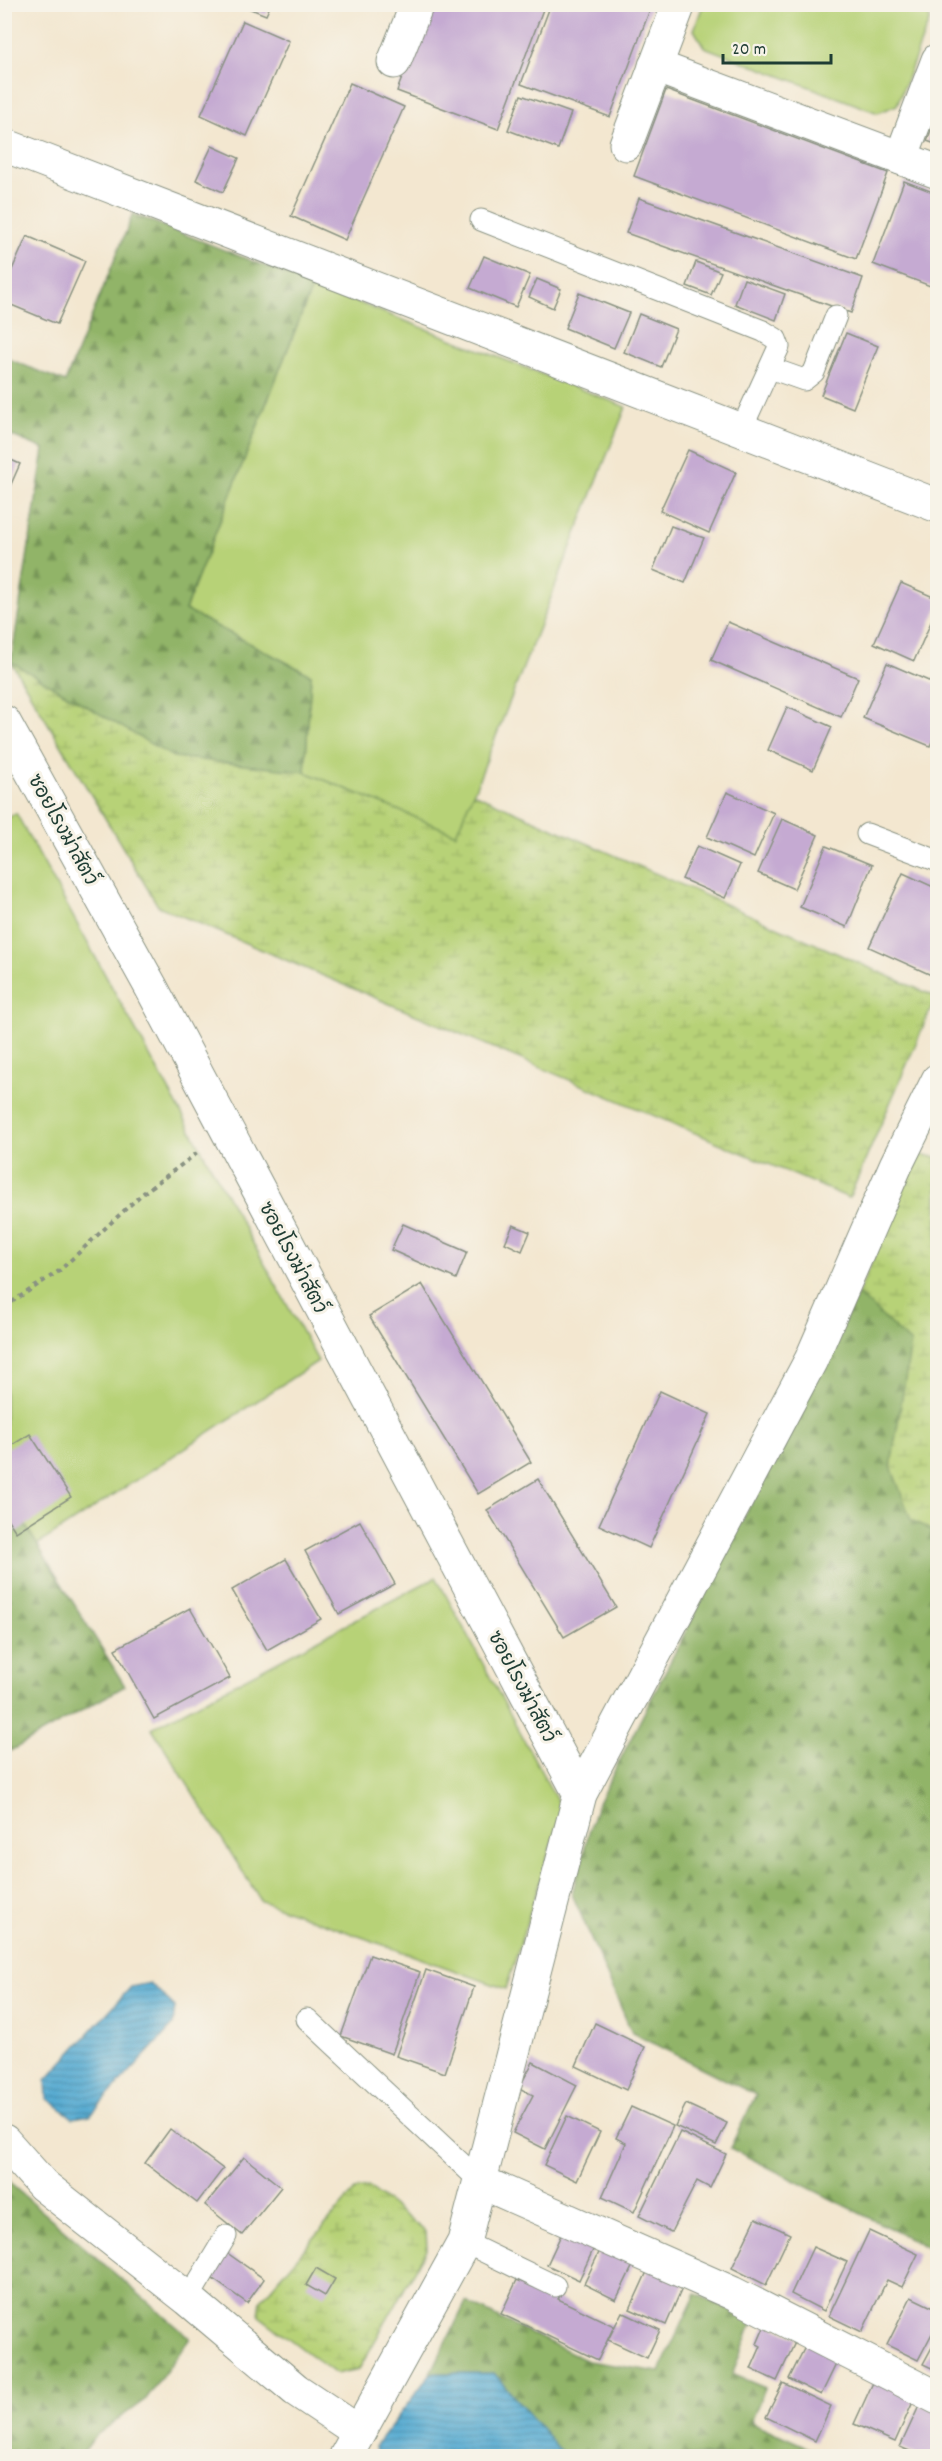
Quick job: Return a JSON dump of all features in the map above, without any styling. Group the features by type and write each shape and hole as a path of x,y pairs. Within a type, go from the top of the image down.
{"street":[{"path":"394,62 417,4"},
{"path":"627,144 679,4"},
{"path":"901,158 938,60"},
{"path":"655,66 938,172"},
{"path":"4,145 938,506"},
{"name":"ซอยโรงฆ่าสัตว์","path":"4,722 152,987 580,1794"},
{"path":"4,2141 43,2185 188,2299 296,2390 352,2444 464,2242 580,1794 811,1360 896,1165 938,1080"},
{"path":"481,2182 732,2293 938,2398"}],"lane":[{"path":"481,220 763,331 776,339 779,347 741,430"},
{"path":"770,368 804,380 809,377 814,372 836,316"},
{"path":"867,834 938,861"},
{"path":"307,2019 481,2182"},
{"path":"188,2299 226,2236"},
{"path":"464,2242 555,2286"}],"path":[{"path":"4,1307 58,1271 142,1194 227,1131"}],"green space":[{"path":"703,5 925,5 930,19 897,105 878,113 704,47 694,30"},
{"path":"133,214 313,285 185,610 311,675 305,772 173,757 11,662 44,449 5,433 4,357 65,382"},
{"path":"313,285 626,407 457,835 305,772 311,675 185,610"},
{"path":"11,662 173,757 305,772 456,834 473,793 936,997 849,1198 158,906"},
{"path":"16,813 318,1361 37,1545 5,1491 4,820"},
{"path":"918,1155 937,1157 937,1533 911,1520 891,1466 911,1343 858,1294"},
{"path":"858,1294 911,1343 891,1466 911,1519 937,1533 937,2252 730,2148 756,2095 632,2033 572,1894 596,1807"},
{"path":"4,1491 125,1686 5,1754 4,1754"},
{"path":"436,1577 562,1810 506,1989 261,1901 152,1728"},
{"path":"4,2176 190,2338 146,2399 95,2436 81,2456 5,2456"},
{"path":"369,2188 426,2232 427,2249 359,2369 336,2374 259,2316 261,2300 355,2190"},
{"path":"696,2294 754,2320 732,2374 765,2388 751,2422 827,2456 565,2456 494,2373 431,2373 466,2302 588,2361 659,2372"}],"water":[{"path":"150,1983 175,2007 173,2025 90,2115 73,2118 47,2098 46,2080 131,1987"},
{"path":"431,2373 494,2373 565,2456 377,2456 375,2447"}],"building":[{"path":"238,4 271,4 266,15"},
{"path":"430,4 545,4 498,129 397,91"},
{"path":"551,4 652,4 610,117 521,84"},
{"path":"243,21 289,41 247,136 201,115"},
{"path":"350,83 404,107 345,240 291,216"},
{"path":"666,90 888,173 856,259 634,176"},
{"path":"521,95 571,113 558,149 508,130"},
{"path":"938,114 938,145 927,141"},
{"path":"212,146 239,158 223,192 196,180"},
{"path":"904,181 938,194 938,289 873,264"},
{"path":"639,198 863,278 851,313 626,233"},
{"path":"27,236 85,261 57,324 4,302 4,288"},
{"path":"484,256 530,275 516,307 470,288"},
{"path":"696,262 721,272 711,295 687,286"},
{"path":"537,279 561,289 553,308 529,297"},
{"path":"744,279 785,294 776,320 735,304"},
{"path":"579,293 629,313 614,348 565,328"},
{"path":"639,314 676,329 661,367 624,352"},
{"path":"846,333 878,346 853,408 821,395"},
{"path":"688,450 736,472 709,533 660,511"},
{"path":"4,457 20,464 4,500"},
{"path":"671,526 704,538 685,583 653,570"},
{"path":"901,583 938,599 938,606 914,661 874,643"},
{"path":"728,622 858,678 841,717 711,660"},
{"path":"887,663 938,685 938,728 930,746 863,718"},
{"path":"787,707 832,727 813,770 768,750"},
{"path":"727,792 774,813 754,858 707,837"},
{"path":"782,819 818,835 794,889 758,873"},
{"path":"697,846 740,865 725,898 682,879"},
{"path":"826,846 872,865 847,927 800,907"},
{"path":"903,873 938,889 938,978 869,947"},
{"path":"403,1224 467,1252 456,1279 391,1250"},
{"path":"513,1225 530,1232 522,1251 505,1243"},
{"path":"422,1284 531,1462 478,1494 369,1316"},
{"path":"660,1391 710,1414 649,1548 599,1525"},
{"path":"30,1434 71,1497 16,1532 4,1514 4,1450"},
{"path":"538,1479 616,1607 564,1637 487,1510"},
{"path":"360,1521 395,1584 339,1614 305,1551"},
{"path":"286,1559 321,1619 267,1650 232,1590"},
{"path":"190,1608 230,1678 154,1719 115,1649"},
{"path":"370,1955 420,1972 392,2054 341,2036"},
{"path":"426,1970 474,1987 445,2073 396,2056"},
{"path":"595,2023 645,2047 626,2090 576,2066"},
{"path":"533,2062 577,2085 545,2149 513,2133 533,2095 519,2088"},
{"path":"686,2104 727,2123 716,2145 675,2126"},
{"path":"631,2107 673,2126 634,2212 602,2197 626,2143 616,2138"},
{"path":"567,2116 600,2132 577,2181 544,2165"},
{"path":"170,2129 223,2169 197,2203 145,2163"},
{"path":"680,2132 726,2154 710,2188 697,2181 671,2232 639,2216"},
{"path":"244,2157 281,2187 242,2235 205,2205"},
{"path":"756,2218 790,2234 766,2285 732,2268"},
{"path":"567,2222 599,2237 579,2280 547,2265"},
{"path":"869,2231 918,2254 902,2287 887,2280 862,2332 829,2316"},
{"path":"605,2240 638,2255 616,2300 584,2284"},
{"path":"813,2247 847,2262 824,2311 791,2294"},
{"path":"223,2250 264,2279 247,2303 206,2274"},
{"path":"651,2263 686,2279 666,2325 630,2309"},
{"path":"316,2268 335,2279 325,2296 306,2285"},
{"path":"527,2274 563,2291 558,2299 614,2326 598,2360 501,2314 517,2280 524,2283"},
{"path":"911,2297 938,2310 938,2322 918,2360 887,2345"},
{"path":"622,2312 660,2330 647,2358 608,2340"},
{"path":"766,2323 797,2338 777,2381 751,2369 761,2346 757,2344"},
{"path":"938,2336 938,2371 923,2364"},
{"path":"808,2341 840,2356 821,2395 789,2379"},
{"path":"876,2376 916,2395 895,2442 854,2424"},
{"path":"783,2383 831,2406 815,2441 766,2417"},
{"path":"920,2404 938,2412 938,2449 934,2456 921,2456 900,2447"}]}
